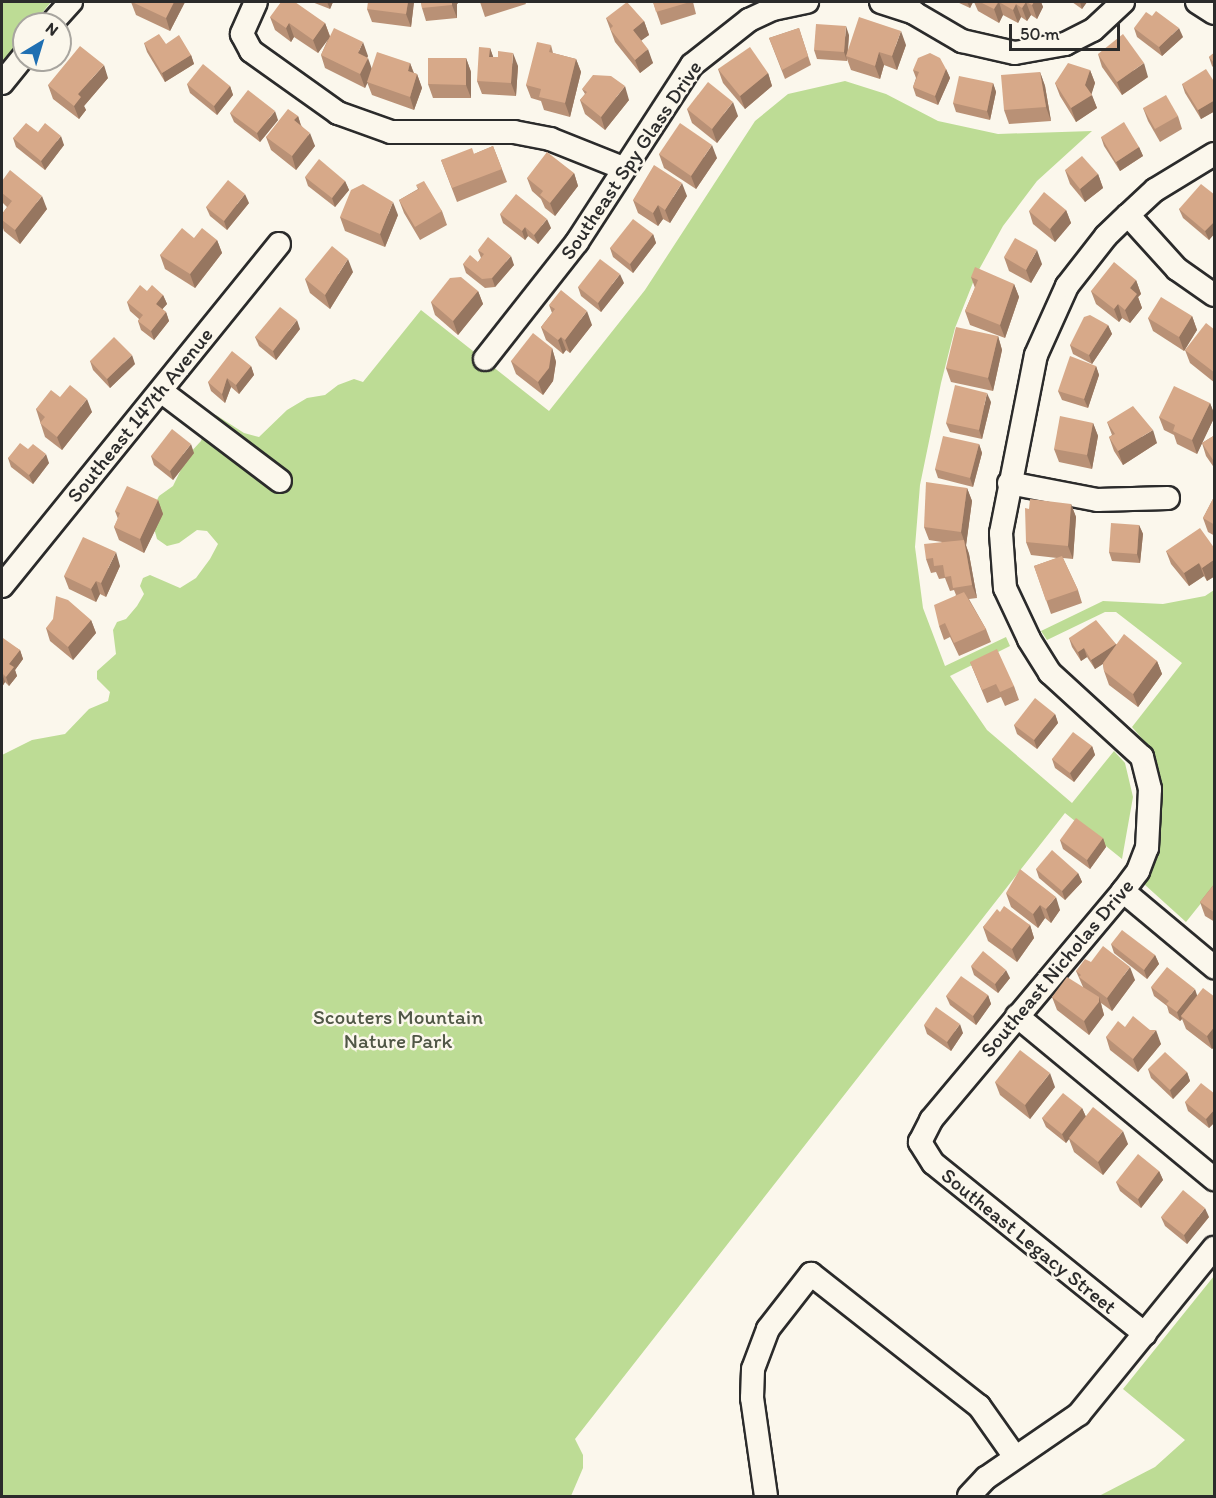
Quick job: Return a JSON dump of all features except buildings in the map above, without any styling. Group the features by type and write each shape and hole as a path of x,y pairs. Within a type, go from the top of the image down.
{"street":[{"path":"256,2 242,34 251,51 338,113 391,132 514,132 550,139 623,168"},
{"name":"Southeast Spy Glass Drive","path":"486,359 577,242 692,65 725,36 771,5 807,2"},
{"path":"881,2 914,13 962,41 1014,53 1065,44 1093,30 1123,2"},
{"path":"1197,2 1215,13"},
{"path":"2,83 12,71"},
{"name":"Southeast Nicholas Drive","path":"920,1142 931,1120 1123,891 1138,871 1147,848 1149,772 1128,740 1050,673 1029,639 1005,588 1000,556 1009,483 1036,355 1054,312 1085,261 1128,214 1162,185 1215,153"},
{"path":"1128,214 1177,269 1215,295"},
{"name":"Southeast 147th Avenue","path":"2,586 279,244"},
{"path":"160,391 280,481"},
{"path":"1009,483 1097,500 1168,498"},
{"path":"1123,891 1215,967"},
{"path":"1017,1016 1215,1179"},
{"name":"Southeast Legacy Street","path":"920,1142 933,1163 1145,1334"},
{"path":"969,1497 1015,1457 1079,1414 1215,1248"},
{"path":"766,1497 752,1398 753,1369 768,1329 811,1274 980,1407 990,1417 1015,1457"}],"green space":[{"path":"2,2 51,2 43,12 12,12 12,50 2,62"},
{"name":"Scouters Mountain Nature Park","path":"845,81 886,94 938,121 998,134 1092,131 1037,181 1003,226 976,275 955,328 941,383 920,485 915,547 923,608 945,666 1006,637 1010,646 950,676 987,730 1072,803 1114,751 1125,763 1133,797 1122,859 1065,813 575,1439 583,1455 583,1468 571,1496 2,1496 2,755 32,740 65,734 89,709 108,701 110,692 97,679 97,671 116,654 113,630 117,622 126,619 144,594 140,586 143,578 150,575 180,588 196,578 210,559 218,544 207,531 197,530 179,543 167,546 157,539 150,514 159,496 173,486 188,455 201,441 207,418 216,415 244,433 259,437 287,410 307,398 325,395 338,385 354,379 363,382 421,310 549,411 645,290 755,121 788,94"},
{"path":"1214,590 1214,887 1186,922 1144,884 1160,780 1150,748 1132,727 1182,663 1116,612 1105,612 1047,640 1041,631 1103,601 1163,604 1205,596"},
{"path":"1214,1276 1214,1496 1099,1496 1155,1467 1185,1440 1123,1389"}]}
